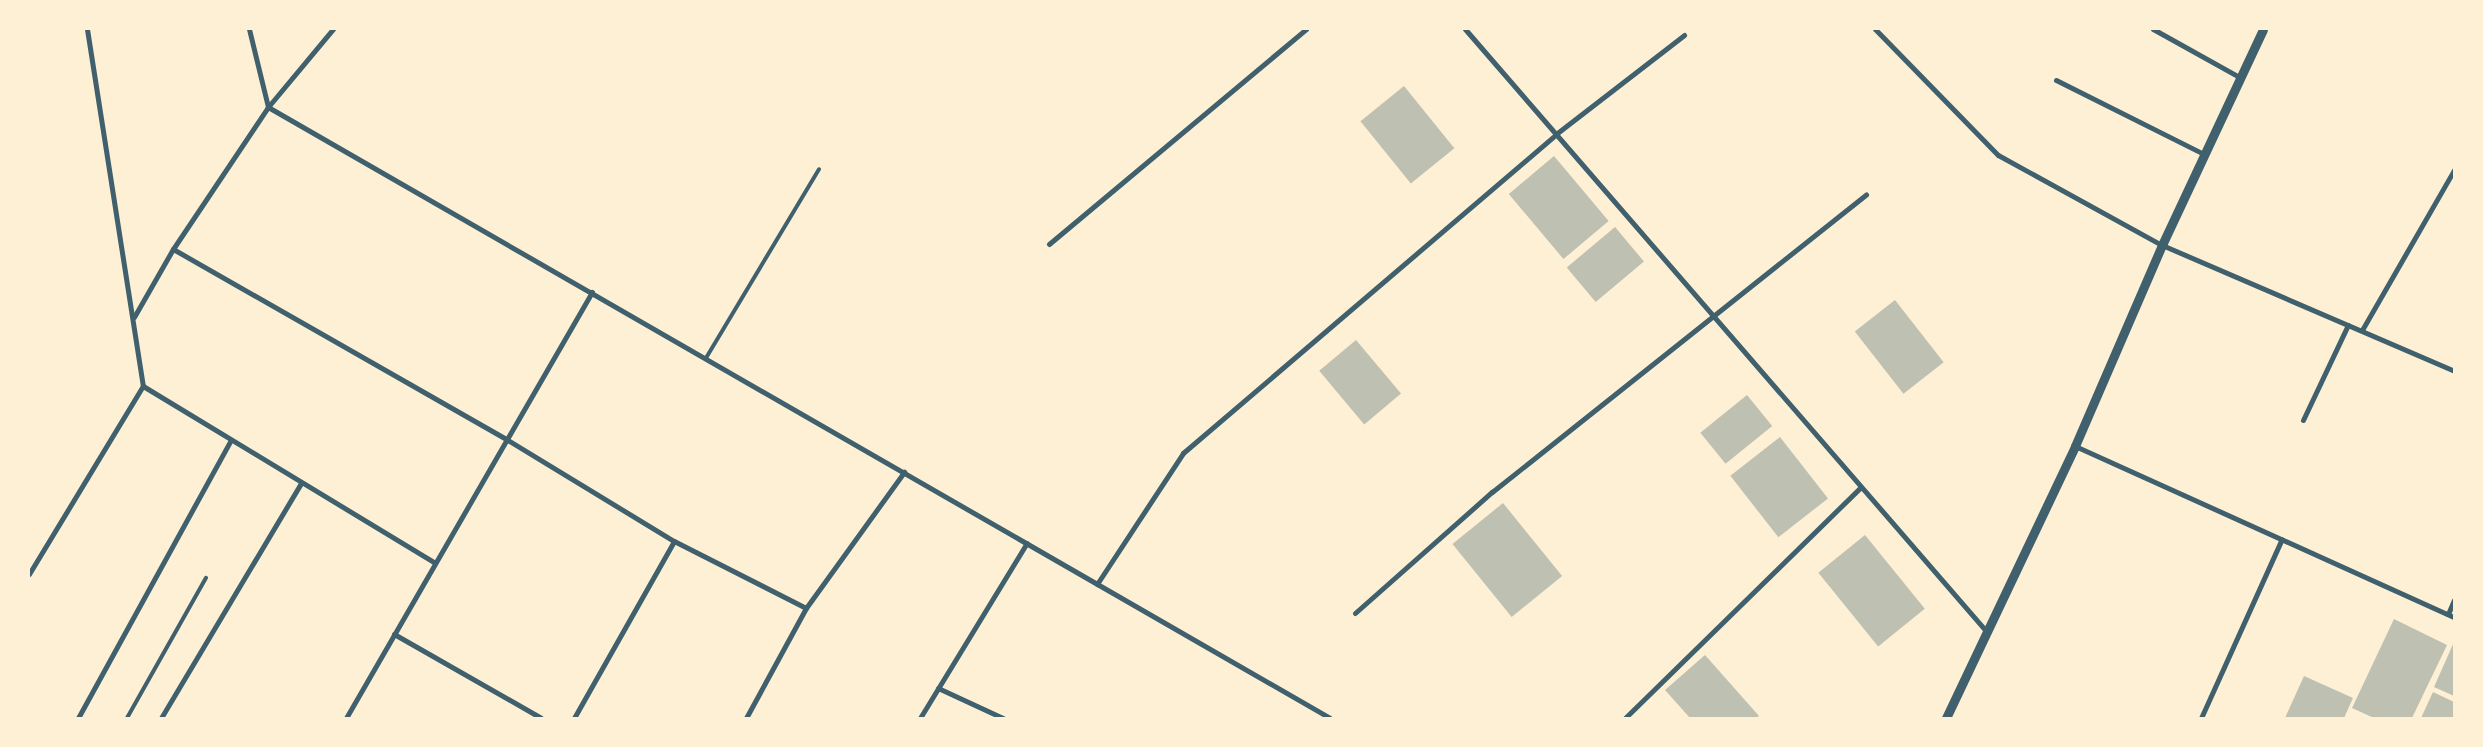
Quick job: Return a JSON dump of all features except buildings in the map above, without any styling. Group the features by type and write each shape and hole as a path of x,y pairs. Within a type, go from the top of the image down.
{"street":[{"path":"29,574 143,386 134,317 87,29"},
{"path":"249,29 268,107 1330,718"},
{"path":"134,317 173,249 268,107 333,29"},
{"path":"1050,244 1306,29"},
{"path":"1465,29 1987,632"},
{"path":"1876,29 1998,155 2162,245 2454,371"},
{"path":"2153,29 2241,78"},
{"path":"1946,718 2075,446 2162,245 2263,29"},
{"path":"1097,584 1183,453 1556,134 1684,35"},
{"path":"2056,80 2204,154"},
{"path":"2362,330 2454,170"},
{"path":"1354,613 1492,492 1866,194"},
{"path":"173,249 506,439 674,541 806,608"},
{"path":"346,718 592,292"},
{"path":"2303,420 2348,325"},
{"path":"143,386 230,441 435,562"},
{"path":"78,718 230,441"},
{"path":"2075,446 2454,617"},
{"path":"746,718 806,608 904,472"},
{"path":"161,718 301,483"},
{"path":"1625,718 1861,487"},
{"path":"2201,718 2282,539"},
{"path":"574,718 674,541"},
{"path":"920,718 1027,543"},
{"path":"2448,614 2454,600"},
{"path":"394,634 542,718"},
{"path":"938,688 1003,718"}],"lane":[{"path":"706,358 819,169"},
{"path":"127,718 206,578"}]}
